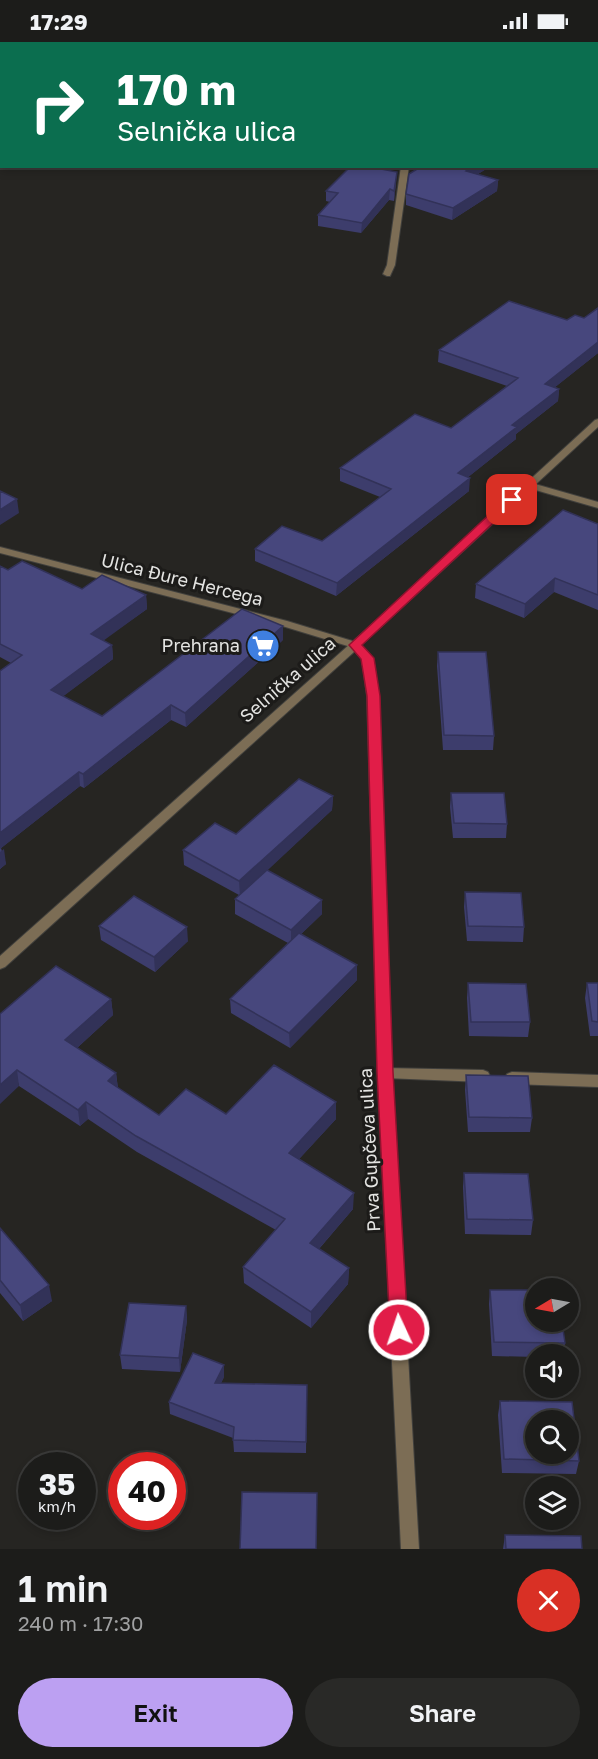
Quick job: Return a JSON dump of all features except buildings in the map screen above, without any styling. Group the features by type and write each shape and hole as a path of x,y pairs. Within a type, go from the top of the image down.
{"street":[{"path":"387,274 393,254 405,168"},
{"name":"Selnička ulica","path":"0,964 355,645 598,422"},
{"path":"528,485 598,505"},
{"name":"Ulica Đure Hercega","path":"0,550 205,602 355,645"},
{"name":"Prva Gupčeva ulica","path":"355,645 368,658 374,696 385,1072 410,1549"},
{"path":"385,1072 598,1081"}],"place":[{"name":"Prehrana","path":"263,646"}],"route":[{"path":"399,1330 385,1072 374,696 368,658 355,645 512,500"}]}
